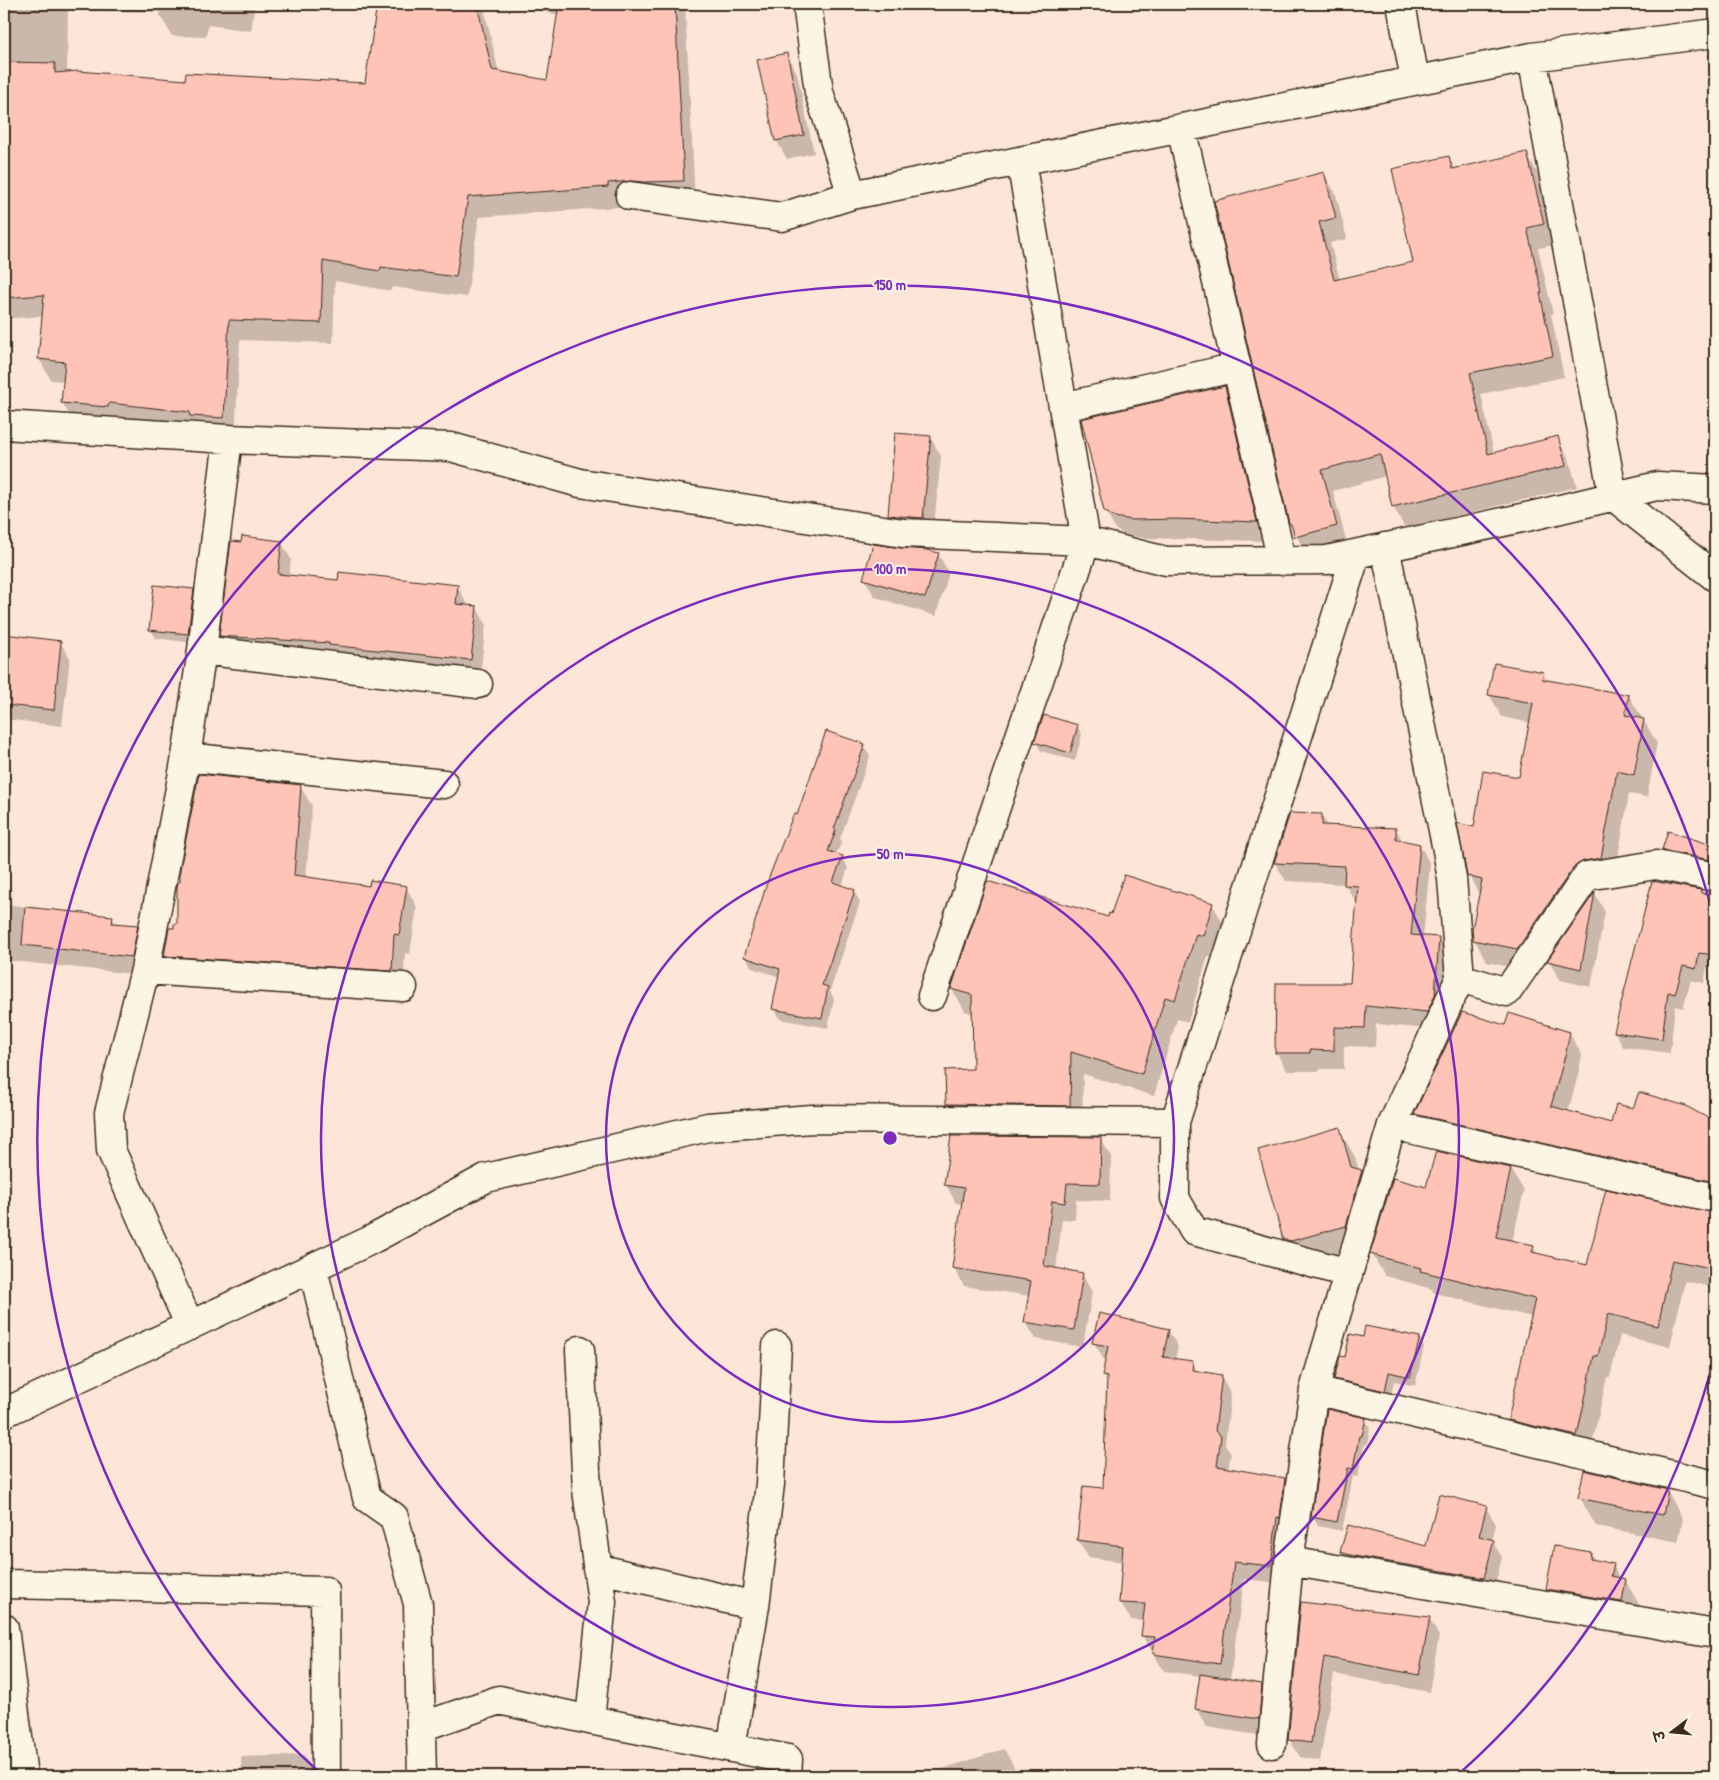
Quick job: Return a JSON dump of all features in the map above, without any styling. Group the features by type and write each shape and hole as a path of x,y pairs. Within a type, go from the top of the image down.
{"street":[{"path":"806,4 819,92 852,195"},
{"path":"1401,4 1415,80"},
{"path":"630,196 782,217 852,195 1415,80 1532,57 1715,33"},
{"path":"1532,57 1613,496 1715,577"},
{"path":"1181,128 1282,561"},
{"path":"932,996 1086,541 1021,161"},
{"path":"1063,407 1237,367"},
{"path":"4,424 228,439 451,447 580,483 903,533 1086,541 1166,561 1327,560 1531,516 1657,486 1715,489"},
{"path":"190,1326 111,1150 109,1113 145,970 186,757 202,650 228,439"},
{"path":"1272,1744 1289,1561 1314,1390 1392,1125 1460,978 1452,879 1447,850 1385,547"},
{"path":"1348,1273 1194,1231 1175,1198 1175,1122 1356,554"},
{"path":"202,650 478,684"},
{"path":"186,757 444,784"},
{"path":"1460,978 1508,992 1587,876 1656,865 1715,878"},
{"path":"145,970 403,987"},
{"path":"4,1413 369,1242 486,1178 708,1127 812,1119 1175,1122"},
{"path":"1392,1125 1715,1198"},
{"path":"313,1268 367,1498 394,1517 418,1604 422,1776"},
{"path":"731,1748 755,1606 770,1484 777,1346"},
{"path":"580,1350 586,1490 602,1602 590,1720"},
{"path":"1314,1390 1715,1484"},
{"path":"1289,1561 1715,1634"},
{"path":"597,1568 755,1606"},
{"path":"4,1584 325,1591 326,1776"},
{"path":"4,1628 23,1776"},
{"path":"420,1727 499,1700 788,1759 787,1776"}],"building":[{"path":"377,4 477,4 492,70 547,80 559,4 675,4 684,181 632,181 608,183 608,187 468,197 456,277 381,267 380,271 323,261 321,323 229,320 224,418 190,416 190,412 109,403 108,407 61,403 65,362 38,359 44,295 4,298 4,62 55,63 55,73 78,71 185,80 186,73 365,83"},
{"path":"787,53 804,135 775,141 757,60"},
{"path":"1527,152 1544,224 1527,228 1542,293 1540,293 1553,356 1470,373 1488,454 1558,436 1566,466 1392,507 1380,454 1322,470 1337,526 1295,537 1289,523 1214,201 1324,172 1336,218 1319,222 1334,280 1413,262 1392,169 1449,156 1452,169"},
{"path":"1225,386 1257,522 1175,519 1132,520 1114,517 1104,511 1081,419"},
{"path":"895,433 931,436 923,518 888,515"},
{"path":"242,536 282,541 278,574 338,580 339,572 458,585 456,604 477,606 471,660 329,645 329,643 219,636 231,541 241,542"},
{"path":"873,544 939,553 925,598 863,579"},
{"path":"154,585 194,589 188,634 149,630"},
{"path":"4,634 61,641 54,710 4,705"},
{"path":"1494,663 1544,672 1542,679 1629,695 1625,715 1644,719 1634,775 1617,771 1601,858 1584,861 1574,867 1517,949 1473,940 1472,929 1482,880 1467,876 1457,823 1474,827 1483,771 1519,777 1533,703 1488,695"},
{"path":"1044,715 1078,725 1070,753 1034,742"},
{"path":"826,731 865,744 834,829 836,830 828,851 843,856 833,882 855,890 822,985 828,987 822,1018 772,1009 780,969 744,957 768,880 794,813 797,815"},
{"path":"199,774 301,785 294,875 369,886 370,880 407,886 399,935 394,934 392,971 164,956 169,928 174,928 174,924 177,924 177,887 178,882 180,882 180,869"},
{"path":"1290,813 1322,814 1322,825 1396,828 1396,839 1420,844 1411,935 1439,937 1435,995 1427,1012 1366,1006 1365,1028 1334,1027 1334,1051 1310,1050 1310,1053 1275,1053 1276,983 1350,983 1358,886 1344,885 1345,866 1274,863"},
{"path":"1668,831 1715,846 1710,860 1662,850"},
{"path":"1124,875 1213,903 1203,936 1196,934 1175,1000 1165,997 1142,1074 1071,1052 1070,1106 946,1104 945,1070 973,1069 972,995 951,989 987,881 1108,917 1109,913 1111,914"},
{"path":"1652,881 1701,890 1701,893 1715,895 1715,955 1699,953 1696,969 1683,966 1675,994 1668,992 1662,1039 1614,1032"},
{"path":"1595,892 1581,969 1547,961"},
{"path":"25,907 113,916 112,923 138,925 132,957 22,945"},
{"path":"1462,1012 1505,1025 1509,1013 1570,1032 1551,1106 1611,1123 1616,1104 1633,1108 1639,1092 1686,1106 1715,1122 1715,1182 1414,1114"},
{"path":"1340,1127 1351,1167 1362,1170 1346,1226 1291,1241 1283,1239 1258,1150"},
{"path":"951,1136 1101,1137 1100,1184 1067,1183 1065,1203 1052,1201 1044,1266 1083,1273 1074,1330 1024,1322 1031,1281 952,1268 964,1188 944,1185"},
{"path":"1436,1151 1511,1168 1496,1237 1534,1245 1532,1252 1587,1265 1606,1189 1715,1213 1715,1269 1672,1260 1658,1326 1608,1314 1598,1356 1594,1356 1577,1436 1508,1420 1535,1299 1420,1271 1421,1268 1370,1254 1393,1178 1426,1187"},
{"path":"1099,1313 1169,1329 1163,1357 1193,1361 1192,1370 1222,1375 1215,1431 1221,1436 1217,1466 1285,1478 1280,1518 1277,1517 1271,1566 1234,1562 1220,1664 1153,1654 1155,1637 1141,1636 1145,1604 1119,1603 1123,1546 1077,1540 1083,1486 1103,1488 1107,1377 1102,1376 1108,1346 1092,1343"},
{"path":"1365,1326 1420,1337 1410,1377 1389,1372 1385,1391 1334,1379 1340,1356 1345,1357 1350,1334 1363,1337"},
{"path":"1327,1409 1366,1418 1362,1436 1359,1436 1353,1469 1348,1468 1337,1522 1311,1517"},
{"path":"1584,1470 1668,1490 1663,1515 1578,1498"},
{"path":"1439,1494 1487,1506 1479,1536 1494,1540 1484,1578 1340,1552 1348,1525 1426,1546"},
{"path":"1554,1546 1591,1552 1590,1559 1614,1564 1611,1576 1626,1579 1622,1602 1546,1589"},
{"path":"1301,1602 1430,1617 1419,1675 1324,1657 1311,1743 1288,1740"},
{"path":"1200,1674 1262,1684 1259,1719 1195,1709"}]}
